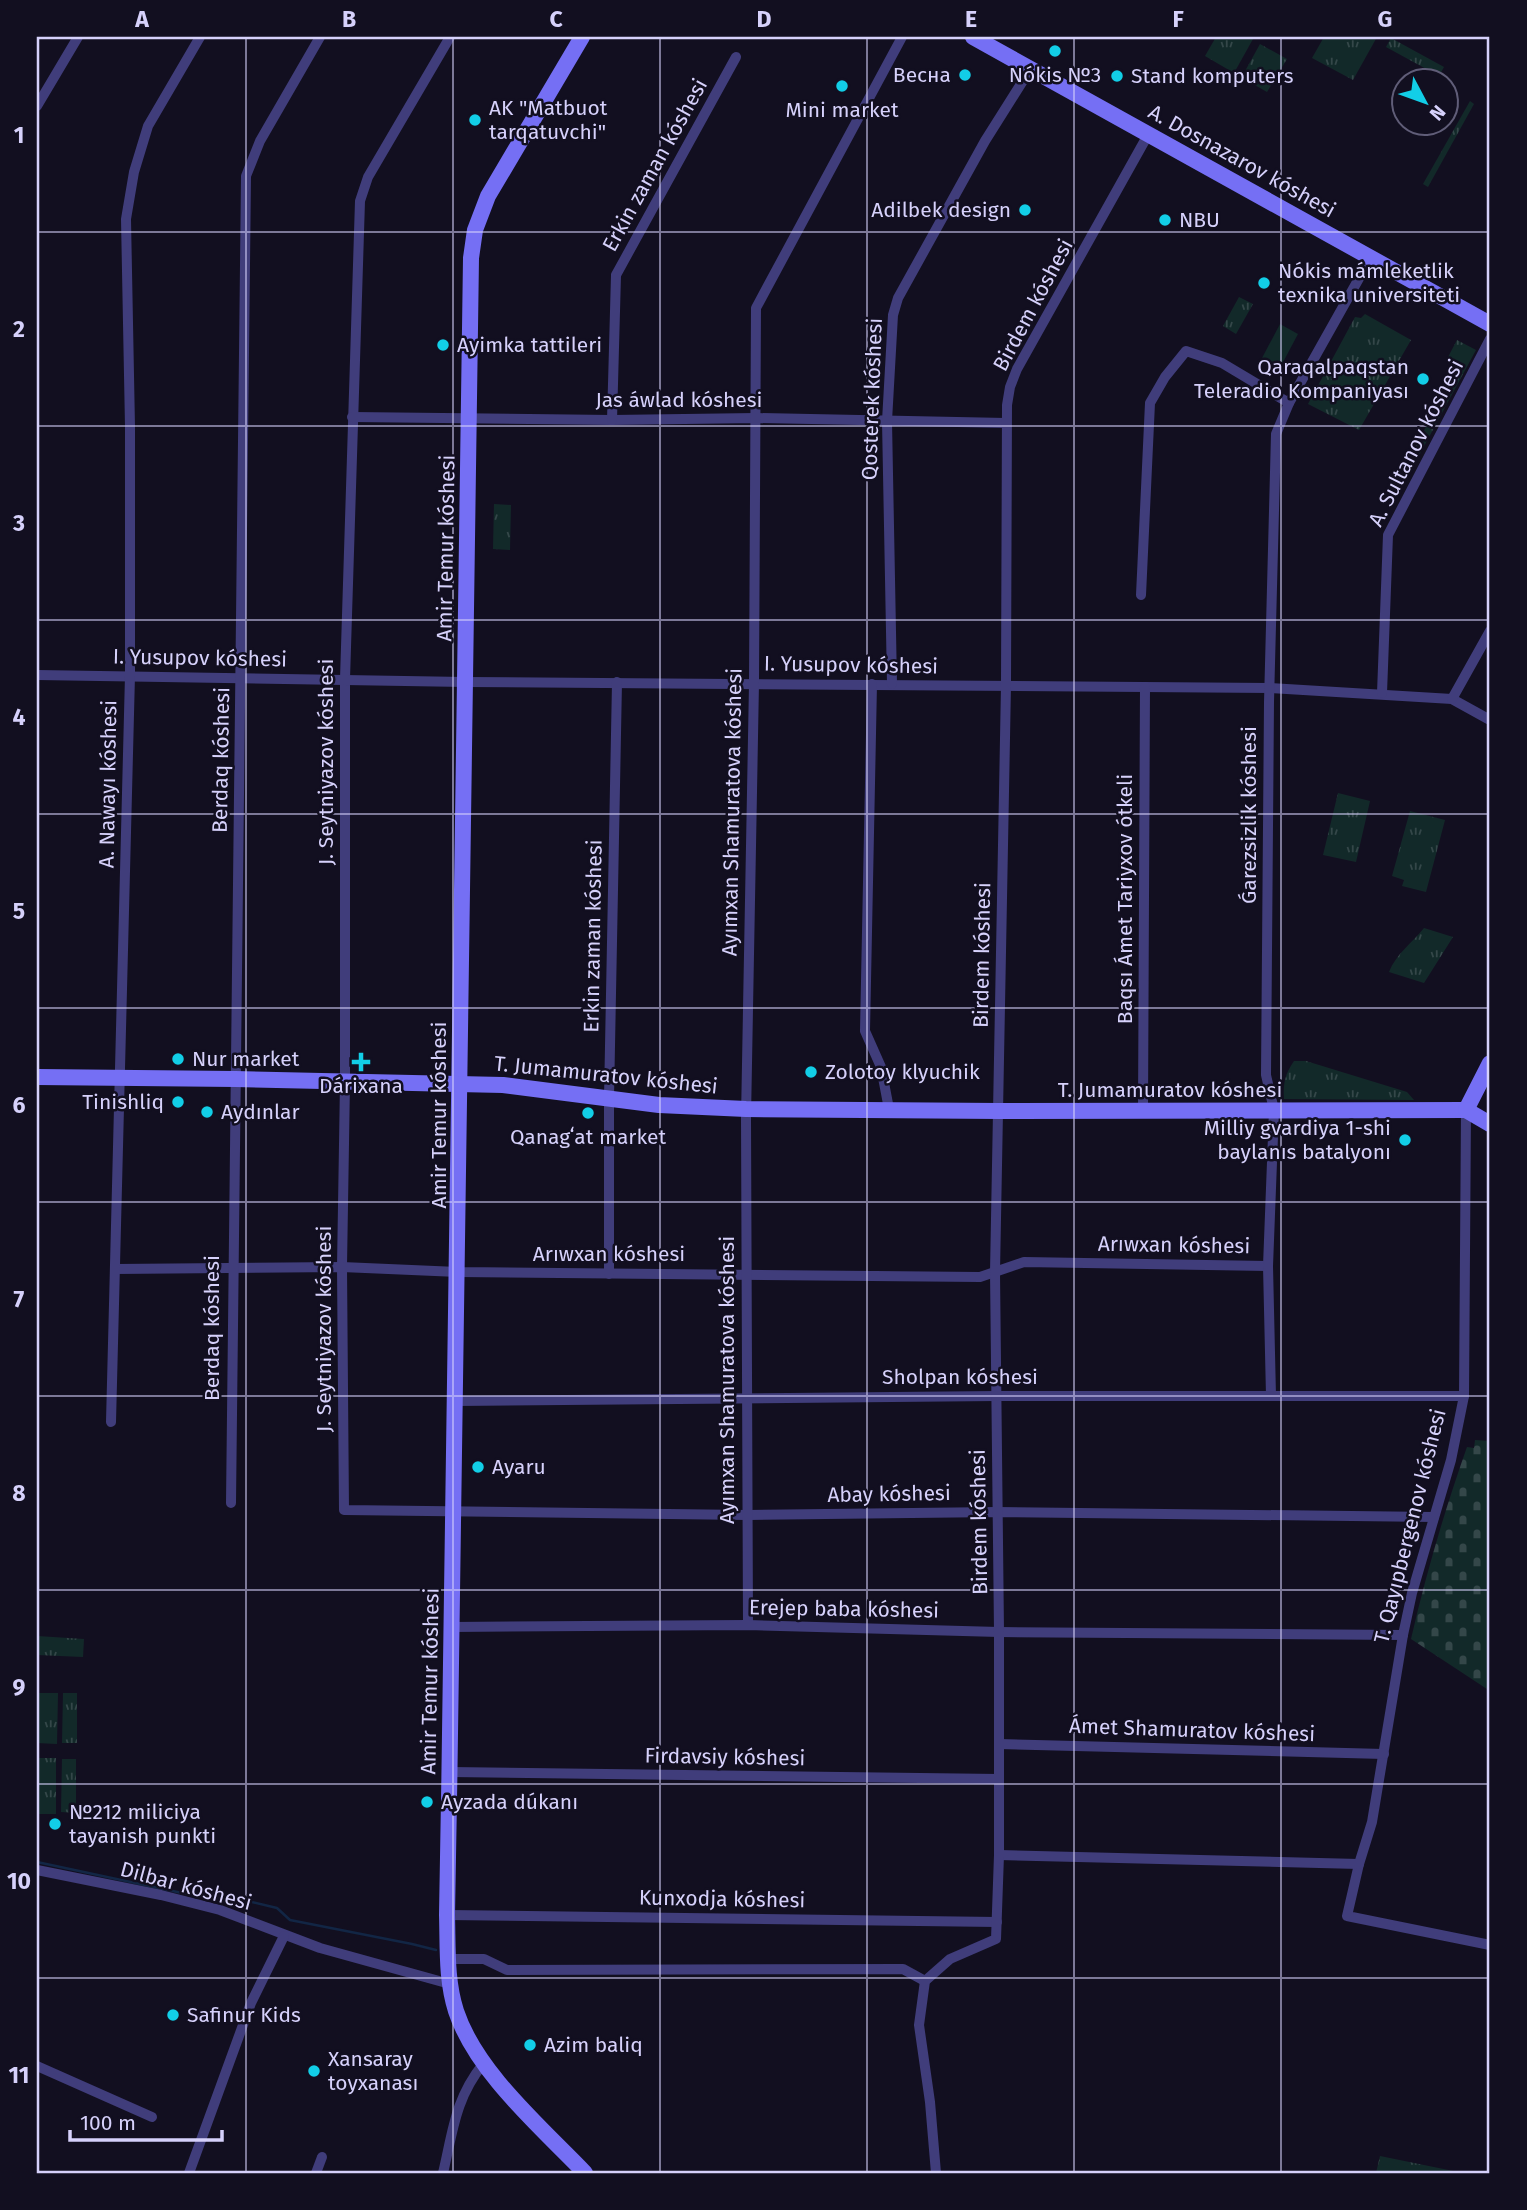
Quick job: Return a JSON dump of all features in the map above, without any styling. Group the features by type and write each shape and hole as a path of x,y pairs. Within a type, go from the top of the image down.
{"street":[{"path":"38,100 78,37"},
{"name":"A. Nawayı kóshesi","path":"111,1422 130,675 130,427 126,219 134,172 148,127 200,37"},
{"name":"Berdaq kóshesi","path":"231,1503 246,176 260,141 320,37"},
{"name":"J. Seytniyazov kóshesi","path":"344,1510 342,1267 345,679 360,201 368,177 450,37"},
{"name":"Amir Temur kóshesi","path":"582,37 488,196 475,230 471,258 447,1916 450,1984 456,2012 471,2045 483,2064 585,2173"},
{"name":"Ayımxan Shamuratova kóshesi","path":"748,1625 746,1109 754,683 756,308 902,37"},
{"name":"A. Dosnazarov kóshesi","path":"973,37 1490,324"},
{"name":"Erkin zaman kóshesi","path":"612,420 617,275 736,57"},
{"name":"Qosterek kóshesi","path":"892,684 887,421 893,315 898,298 985,141 1031,68"},
{"name":"Birdem kóshesi","path":"925,1981 950,1959 996,1939 997,1922 999,1632 995,1272 1006,685 1006,423 1010,387 1017,369 1149,133"},
{"name":"Ǵarezsizlik kóshesi","path":"1271,1396 1268,1266 1275,1110 1266,1075 1276,434 1289,403 1371,257"},
{"name":"A. Sultanov kóshesi","path":"1382,693 1388,535 1490,338"},
{"path":"1141,595 1150,402 1165,377 1186,351 1222,363 1289,403"},
{"name":"Jas áwlad kóshesi","path":"352,417 612,420 756,418 1006,423"},
{"path":"1452,699 1490,631"},
{"name":"I. Yusupov kóshesi","path":"37,674 465,682 1270,688 1452,699 1490,720"},
{"name":"Erkin zaman kóshesi","path":"609,1274 609,1098 617,682"},
{"path":"872,684 865,1031 881,1067 889,1109"},
{"name":"Baqsı Ámet Tariyxov ótkeli","path":"1143,1111 1145,687"},
{"name":"T. Qayıpbergenov kóshesi","path":"1490,1063 1466,1110 1464,1396 1451,1460 1414,1584 1372,1822 1347,1916 1490,1945"},
{"name":"T. Jumamuratov kóshesi","path":"37,1077 503,1085 659,1105 746,1109 1466,1110"},
{"path":"1466,1110 1490,1124"},
{"name":"Arıwxan kóshesi","path":"115,1269 342,1267 458,1272 980,1277 1024,1262 1268,1266"},
{"name":"Sholpan kóshesi","path":"456,1401 997,1396 1464,1396"},
{"name":"Abay kóshesi","path":"344,1510 748,1515 997,1512 1434,1517"},
{"name":"Erejep baba kóshesi","path":"452,1627 748,1625 999,1632 1403,1635"},
{"name":"Ámet Shamuratov kóshesi","path":"999,1744 1384,1755"},
{"name":"Firdavsiy kóshesi","path":"450,1772 999,1779"},
{"path":"999,1854 1359,1864"},
{"name":"Dilbar kóshesi","path":"37,1870 208,1907 284,1936 450,1984"},
{"name":"Kunxodja kóshesi","path":"447,1916 997,1922"},
{"path":"189,2173 251,2003 284,1936"},
{"path":"448,1959 485,1959 507,1970 902,1969 925,1981 919,2025 930,2102 936,2173"},
{"path":"443,2173 455,2114 465,2088 483,2064"},
{"path":"37,2066 152,2118"},
{"path":"316,2173 322,2157"}],"green space":[{"path":"1216,37 1253,39 1234,73 1205,56"},
{"path":"1324,37 1377,37 1353,80 1312,58"},
{"path":"1391,38 1442,66 1421,66 1386,47"},
{"path":"1260,44 1287,59 1267,92 1246,80 1244,73"},
{"path":"1470,101 1474,104 1460,129 1460,119"},
{"path":"1450,136 1456,136 1428,187 1423,184"},
{"path":"1239,297 1253,304 1236,334 1223,326"},
{"path":"1365,314 1411,340 1359,430 1308,404 1355,317 1361,318"},
{"path":"1280,324 1298,334 1280,368 1262,358"},
{"path":"1457,340 1476,350 1415,463 1408,460 1459,366 1447,359"},
{"path":"494,504 511,505 510,550 493,549"},
{"path":"1338,793 1370,801 1356,862 1323,855"},
{"path":"1410,811 1445,820 1426,892 1402,886 1404,880 1392,876"},
{"path":"1424,928 1453,937 1424,983 1389,972 1400,954"},
{"path":"1294,1061 1306,1061 1407,1092 1414,1100 1284,1099 1285,1079"},
{"path":"1475,1440 1490,1441 1490,1691 1411,1639 1451,1494 1467,1447 1474,1448"},
{"path":"37,1636 84,1639 83,1657 37,1655"},
{"path":"37,1686 38,1693 58,1693 57,1744 37,1743"},
{"path":"63,1693 77,1693 77,1743 62,1743"},
{"path":"37,1758 56,1758 56,1814 37,1814"},
{"path":"62,1759 76,1759 76,1813 61,1812"},
{"path":"1380,2156 1463,2173 1376,2173"}],"waterway":[{"path":"37,1862 196,1896 223,1895"},
{"path":"231,1897 277,1908 290,1920 436,1950"}],"place":[{"name":"Nókis №3","path":"1055,51"},
{"name":"Весна","path":"965,75"},
{"name":"Stand komputers","path":"1117,76"},
{"name":"Mini market","path":"842,86"},
{"name":"AK \"Matbuot tarqatuvchi\"","path":"475,120"},
{"name":"Adilbek design","path":"1025,210"},
{"name":"NBU","path":"1165,220"},
{"name":"Nókis mámleketlik texnika universiteti","path":"1264,283"},
{"name":"Ayimka tattileri","path":"443,345"},
{"name":"Qaraqalpaqstan Teleradio Kompaniyası","path":"1423,379"},
{"name":"Nur market","path":"178,1059"},
{"name":"Dárixana","path":"361,1062"},
{"name":"Zolotoy klyuchik","path":"811,1072"},
{"name":"Tinishliq","path":"178,1102"},
{"name":"Aydınlar","path":"207,1112"},
{"name":"Qanagʻat market","path":"588,1113"},
{"name":"Milliy gvardiya 1-shi baylanıs batalyonı","path":"1405,1140"},
{"name":"Ayaru","path":"478,1467"},
{"name":"Ayzada dúkanı","path":"427,1802"},
{"name":"№212 miliciya tayanish punkti","path":"55,1824"},
{"name":"Safinur Kids","path":"173,2015"},
{"name":"Azim baliq","path":"530,2045"},
{"name":"Xansaray toyxanası","path":"314,2071"}]}
